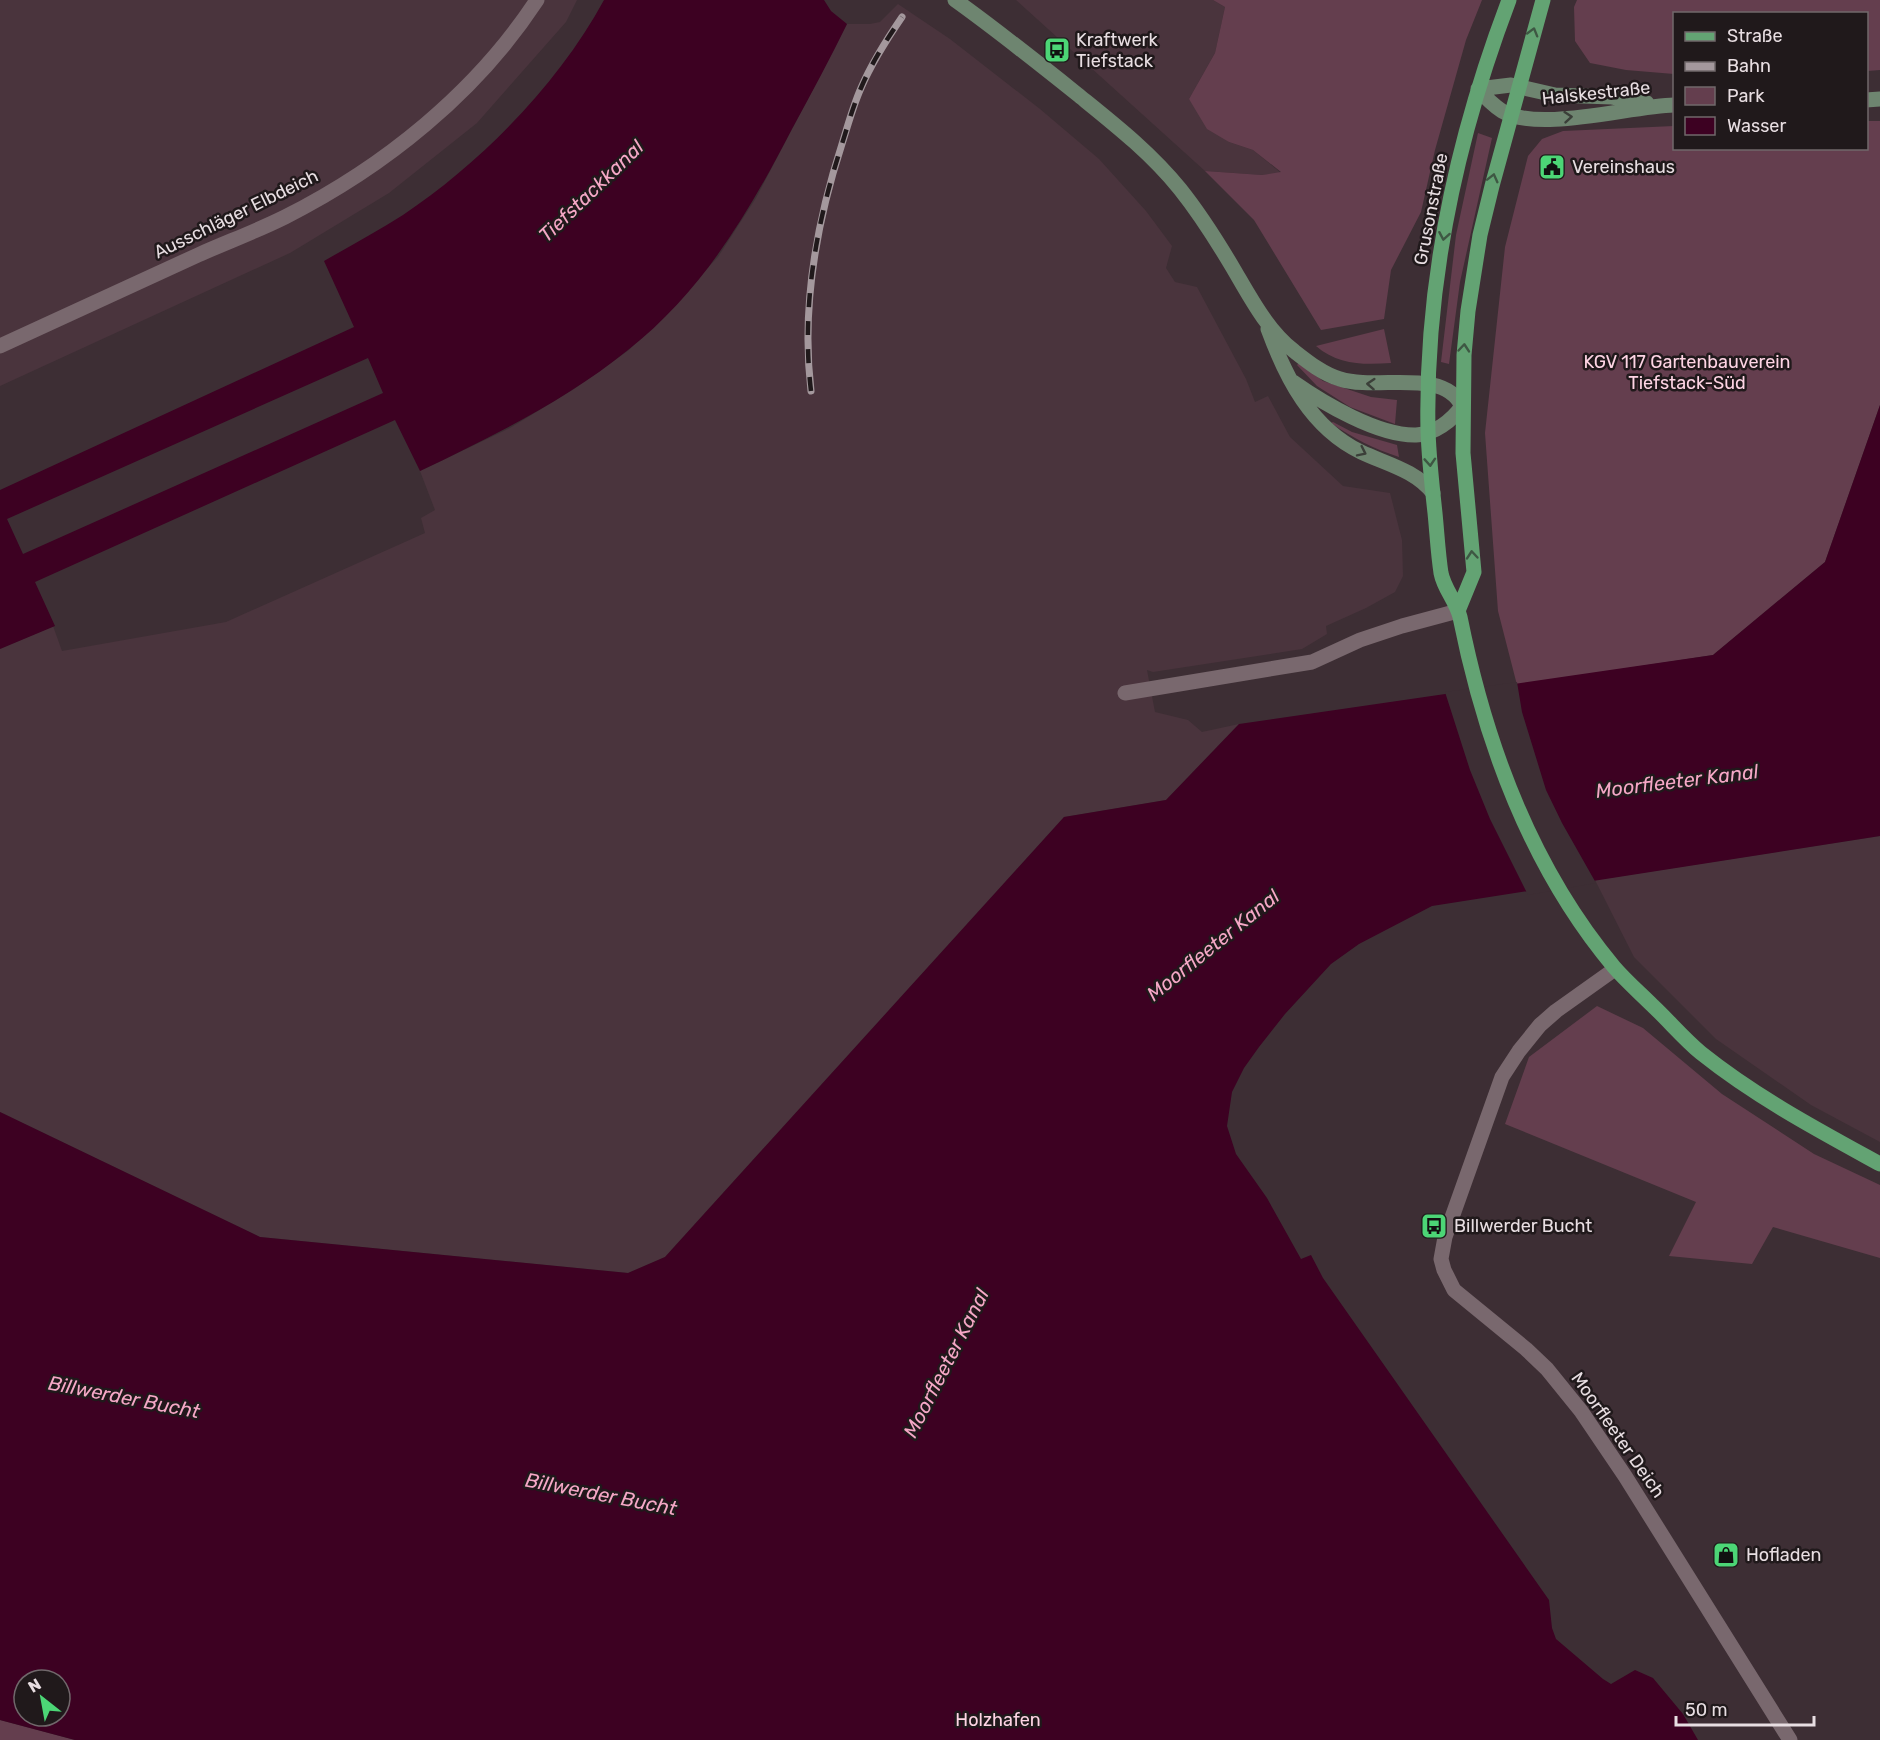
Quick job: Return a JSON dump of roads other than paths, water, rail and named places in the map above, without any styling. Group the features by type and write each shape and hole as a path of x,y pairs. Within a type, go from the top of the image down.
{"main road":[{"name":"Grusonstraße","path":"1509,0 1489,51 1478,89 1458,167 1443,240 1436,298 1428,432 1442,579 1458,611 1465,647 1485,718 1515,802 1546,864 1589,934 1615,969 1700,1053 1789,1114 1880,1164"},
{"path":"1458,611 1474,572 1463,462 1462,406 1467,311 1480,235 1510,114 1543,0"}],"street":[{"name":"Ausschläger Elbdeich","path":"0,346 285,216 342,184 417,132 462,92 509,38 537,0"},
{"path":"955,0 1011,40 1134,140 1180,189 1202,219 1264,320 1277,354 1317,421 1359,451 1415,477 1433,493"},
{"name":"Halskestraße","path":"1478,89 1501,85 1518,86 1555,95 1612,97 1668,105"},
{"name":"Halskestraße","path":"1478,89 1494,105 1510,114 1538,119 1668,105"},
{"path":"1264,320 1289,347 1312,365 1341,380 1379,385 1430,383 1447,390 1457,398 1462,406 1448,421 1428,432 1415,435 1404,434 1372,425 1325,403 1293,382"},
{"path":"1125,693 1312,662 1360,640 1458,611"},
{"name":"Moorfleeter Deich","path":"1615,969 1540,1025 1502,1077 1444,1237 1442,1258 1444,1270 1454,1290 1547,1369 1593,1428 1790,1740"}],"water":[{"name":"Tiefstackkanal","path":"604,0 824,0 831,11 847,24 776,160 722,248 702,276 655,327 604,368 579,386 528,416 420,471 395,420 35,582 55,626 0,649 0,490 354,327 324,261 403,215 461,171 516,119 541,91 586,31","holes":["368,358 383,393 23,554 7,519"]},
{"name":"Moorfleeter Kanal","path":"1880,405 1880,836 1432,906 1359,944 1331,964 1285,1014 1244,1068 1232,1092 1227,1126 1236,1154 1267,1198 1301,1259 1311,1255 1323,1278 1549,1600 1552,1628 1556,1639 1611,1684 1635,1670 1653,1678 1683,1714 1698,1740 75,1740 30,1728 72,1728 72,1668 12,1668 12,1723 0,1720 0,1112 260,1237 628,1273 665,1257 1064,817 1166,800 1239,724 1713,655 1825,562"}],"railway":[{"path":"811,391 808,360 810,297 818,235 825,205 858,95 885,42 902,17"}],"place":[{"name":"Kraftwerk Tiefstack","path":"1057,50"},
{"name":"Vereinshaus","path":"1552,167"},
{"name":"Billwerder Bucht","path":"1434,1226"},
{"name":"Hofladen","path":"1726,1555"}],"park label":[{"name":"KGV 117 Gartenbauverein Tiefstack-Süd","path":"1687,372"},
{"name":"Holzhafen","path":"998,1720"}]}
